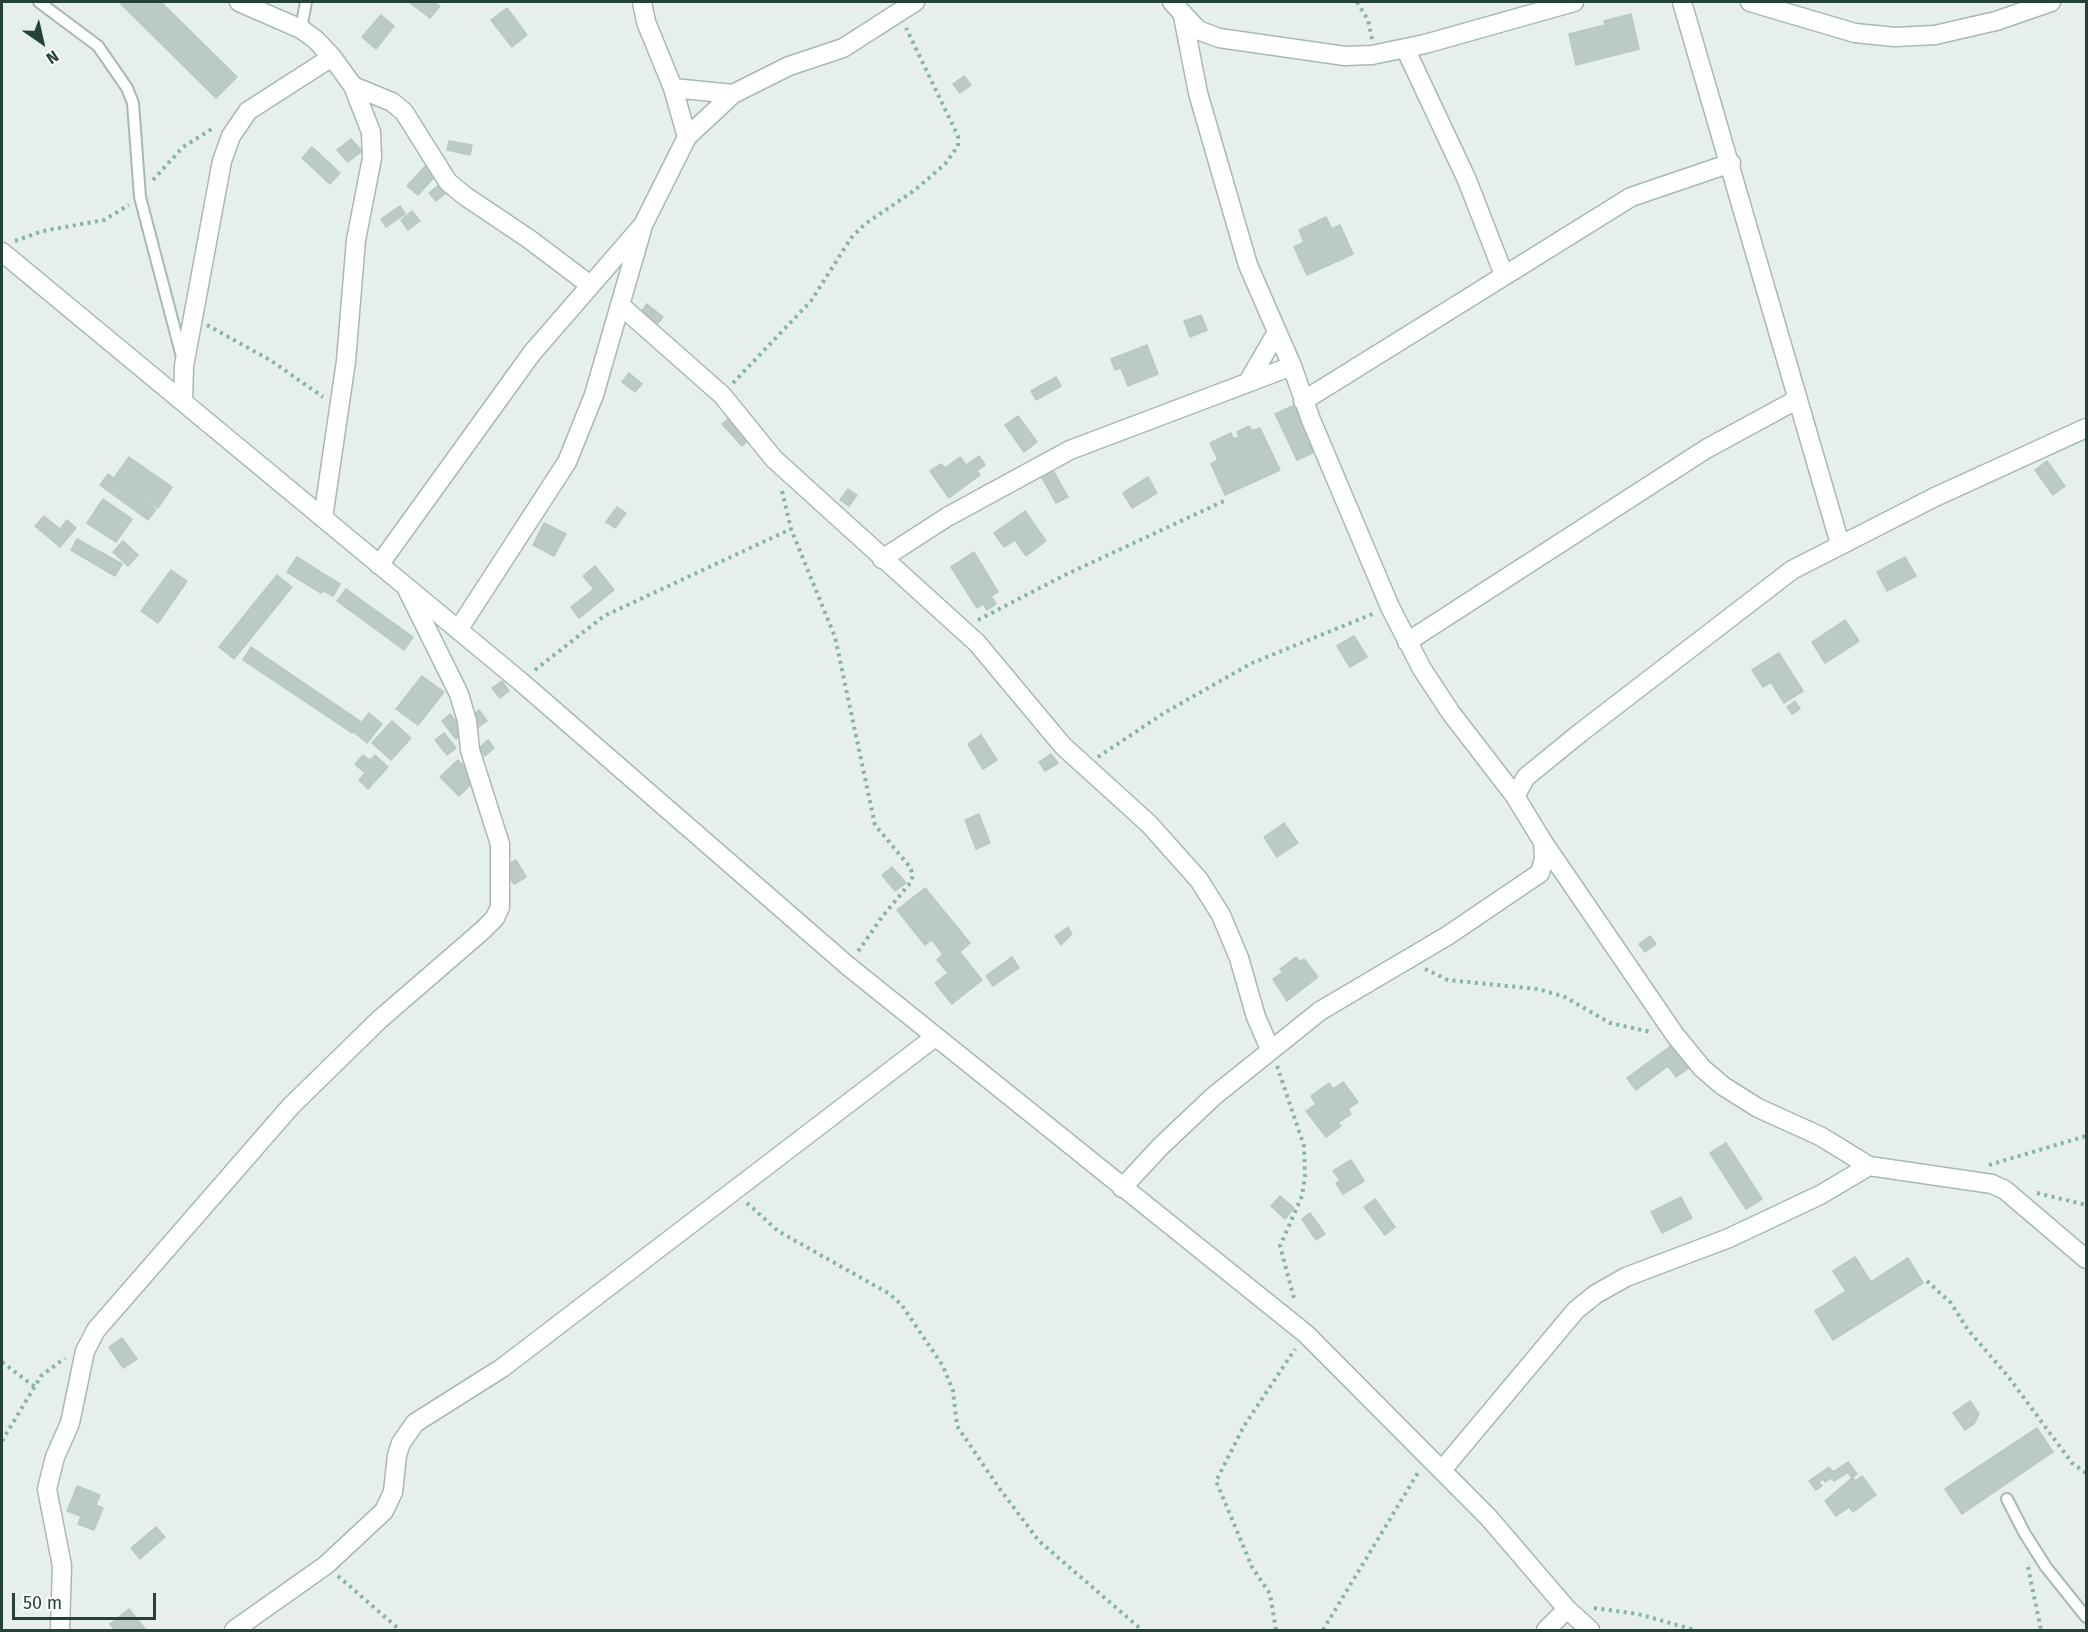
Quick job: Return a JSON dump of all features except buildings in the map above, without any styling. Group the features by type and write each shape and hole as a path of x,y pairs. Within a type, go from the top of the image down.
{"street":[{"path":"239,2 301,29 332,57 353,86 371,132 372,158 357,240 346,361 323,518"},
{"path":"642,2 653,42 673,88 687,137"},
{"path":"458,630 567,462 594,395 643,225 687,137 733,94 789,66 843,48 915,2"},
{"path":"1178,9 1198,30 1219,38 1345,56 1372,55 1405,48 1574,2"},
{"path":"1682,2 1731,163 1840,544"},
{"path":"1750,2 1855,33 1894,37 1935,35 1996,21 2051,2"},
{"path":"1178,9 1198,93 1248,265 1292,366 1303,401 1390,608 1407,642 1451,714 1515,796 1543,842 1675,1035 1702,1068 1723,1086 1758,1108 1820,1136 1869,1166 1992,1184 2009,1193 2086,1259"},
{"path":"1405,48 1467,180 1504,274"},
{"path":"183,401 184,366 222,161 231,136 248,111 332,57"},
{"path":"353,86 392,102 404,112 448,182 530,239 590,285"},
{"path":"673,88 733,94"},
{"path":"1303,401 1631,197 1731,163"},
{"path":"379,565 532,353 643,225"},
{"path":"7,247 183,401 520,681 848,966 1306,1334 1489,1518 1567,1609 1590,1630"},
{"path":"620,305 722,395 774,459 882,559 962,628 1013,683 1038,718 1083,767 1149,824 1199,880 1221,915 1239,958 1256,1017 1270,1049"},
{"path":"1248,382 1277,332"},
{"path":"882,559 947,517 1070,450 1292,366"},
{"path":"1407,642 1706,449 1798,399"},
{"path":"1515,796 1526,777 1792,570 1935,496 2086,428"},
{"path":"60,1630 62,1566 47,1489 55,1457 70,1423 85,1351 96,1330 291,1106 379,1020 483,930 495,918 500,907 500,843 470,750 467,721 459,694 407,589"},
{"path":"1122,1188 1161,1146 1270,1049 1320,1011 1410,959 1540,873 1544,859 1543,842"},
{"path":"234,1630 326,1565 384,1511 393,1492 396,1455 400,1443 415,1423 502,1368 935,1037"},
{"path":"1442,1470 1576,1310 1596,1294 1626,1276 1729,1238 1820,1195 1869,1166"},
{"path":"1546,1630 1567,1609"}],"lane":[{"path":"39,2 98,46 127,88 133,103 140,197 184,366"},
{"path":"301,29 306,2"},
{"path":"2007,1499 2046,1567 2086,1617"}],"path":[{"path":"1357,2 1372,33 1372,55"},
{"path":"722,395 811,301 851,238 865,224 915,190 945,164 957,146 958,136 898,13"},
{"path":"7,247 44,231 104,220 140,197 183,147 219,126"},
{"path":"193,318 270,360 338,407"},
{"path":"774,459 791,529 835,637 875,825 910,867 913,875 911,882 882,917 848,966"},
{"path":"962,628 1065,575 1224,501"},
{"path":"520,681 604,616 791,529"},
{"path":"1083,767 1164,713 1252,663 1390,608"},
{"path":"1410,959 1448,980 1538,988 1565,997 1610,1023 1626,1028 1675,1035"},
{"path":"1270,1049 1304,1146 1305,1176 1302,1196 1280,1246 1306,1334 1244,1426 1216,1481 1252,1567 1270,1594 1276,1630"},
{"path":"1984,1166 2086,1136"},
{"path":"733,1191 778,1231 888,1293 901,1304 943,1366 953,1391 957,1426 999,1488 1039,1541 1142,1630"},
{"path":"2009,1193 2038,1193 2086,1205"},
{"path":"1927,1281 1951,1303 1968,1330 2007,1375 2072,1463 2086,1473"},
{"path":"2,1441 35,1387 52,1365 66,1357 85,1351"},
{"path":"2,1362 35,1387"},
{"path":"1323,1630 1427,1457"},
{"path":"326,1565 400,1630"},
{"path":"2028,1566 2041,1630"},
{"path":"1567,1609 1605,1608 1695,1630"}]}
